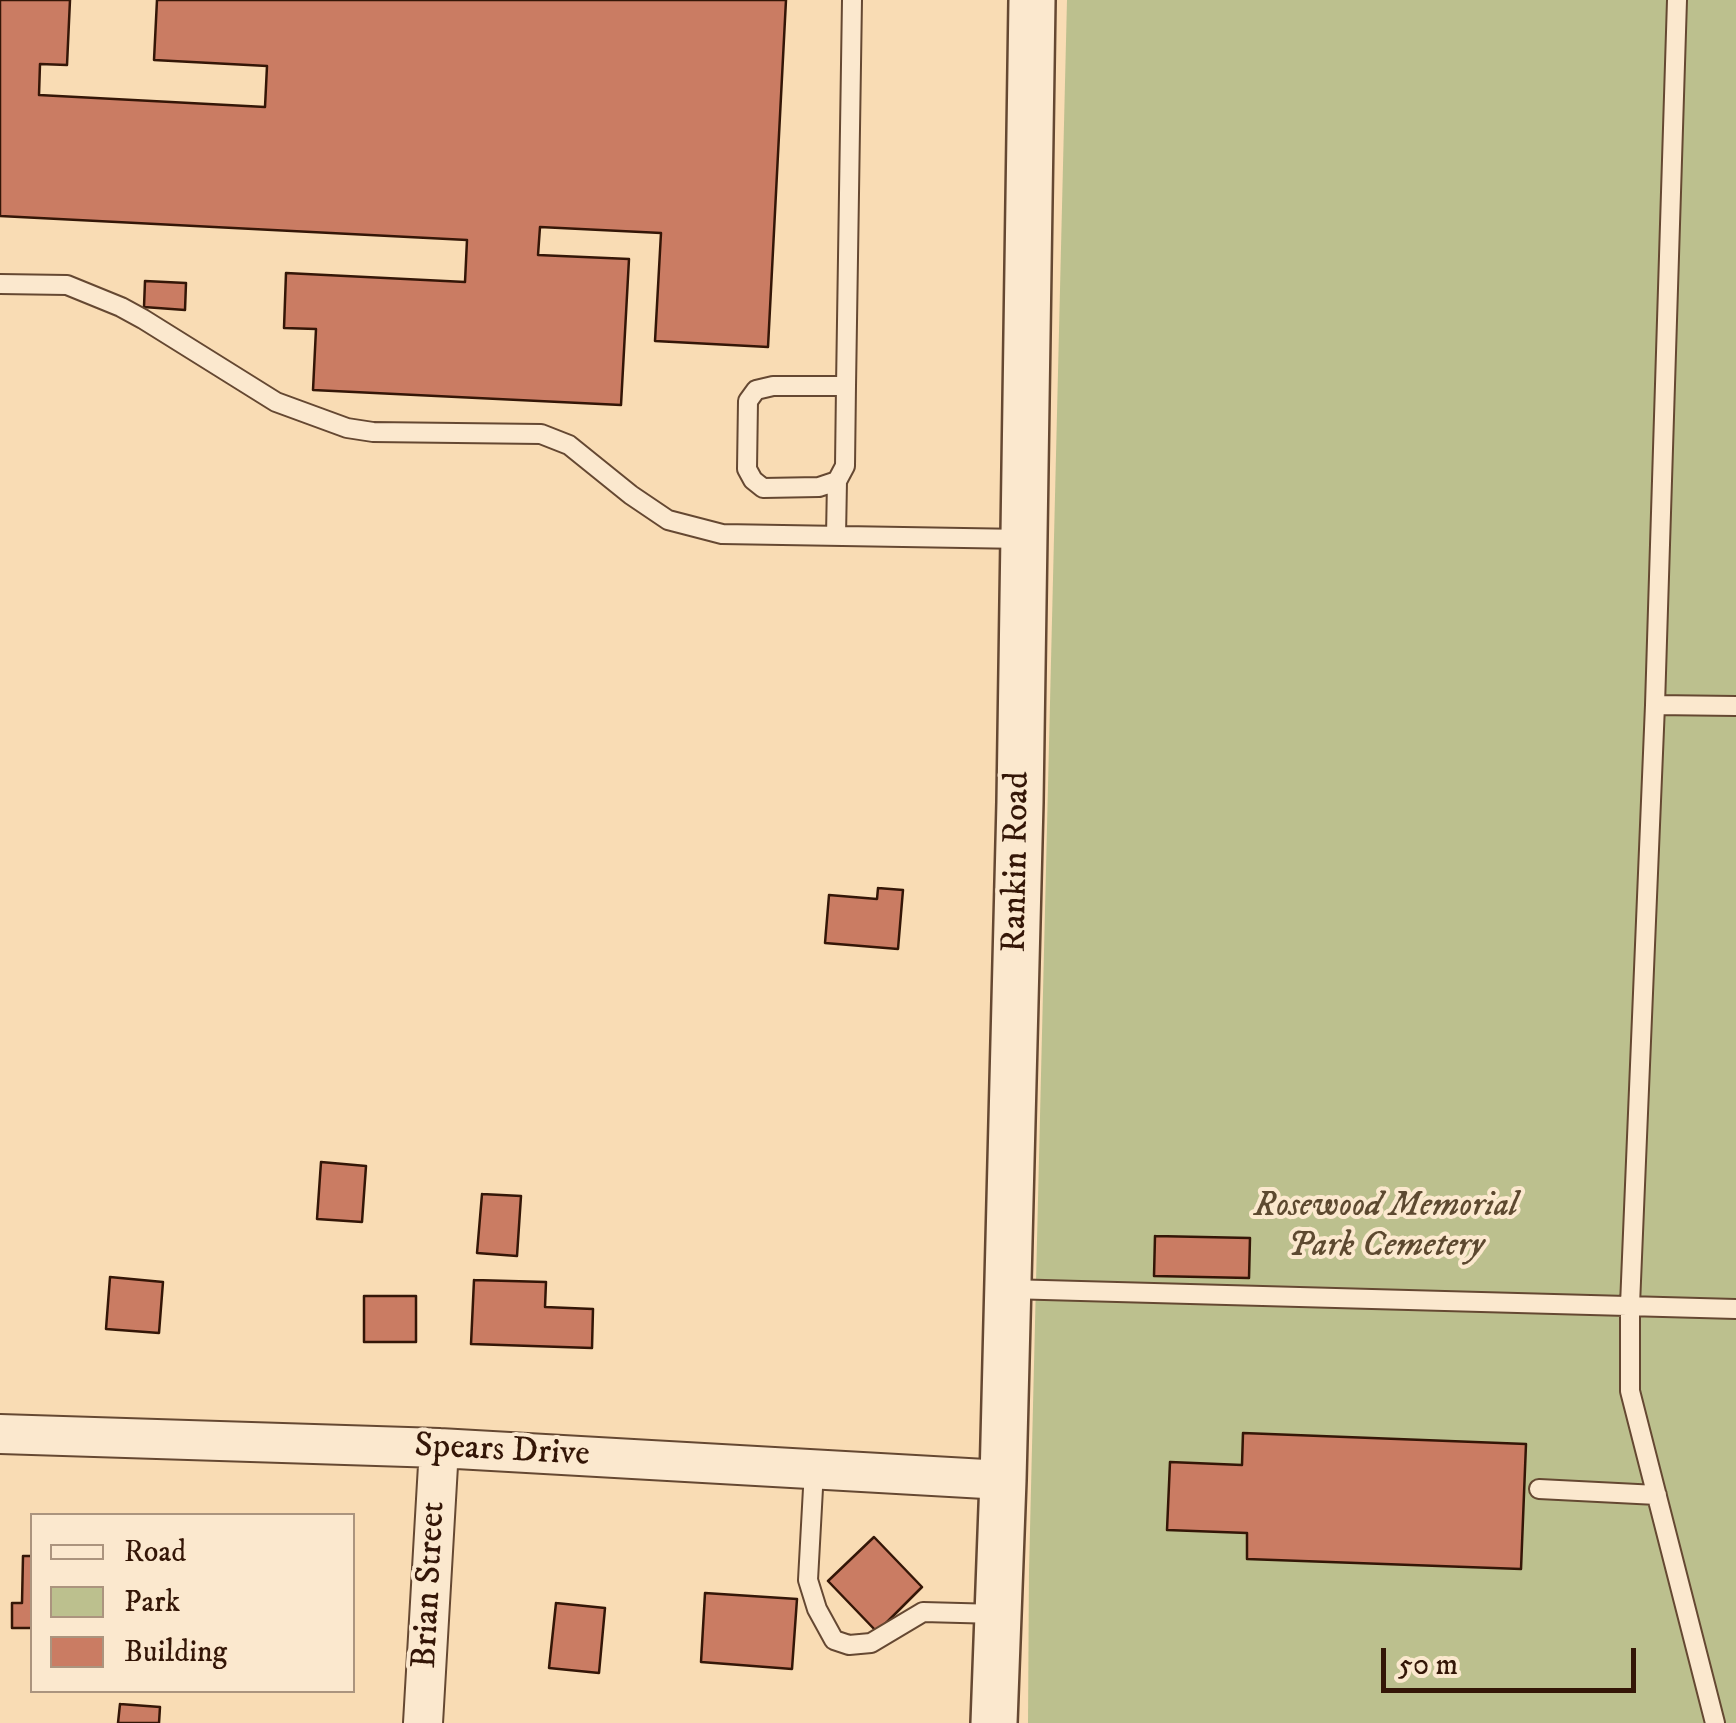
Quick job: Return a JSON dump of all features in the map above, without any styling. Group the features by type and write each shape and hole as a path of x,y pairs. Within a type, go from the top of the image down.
{"street":[{"name":"Rankin Road","path":"994,1723 1008,1289 1032,0"},
{"name":"Spears Drive","path":"0,1434 439,1448 1003,1480"},
{"name":"Brian Street","path":"423,1723 439,1448"}],"lane":[{"path":"836,536 836,481 845,466 852,0"},
{"path":"1676,0 1630,1391 1715,1723"},
{"path":"0,284 67,285 85,292 143,319 276,402 347,428 373,432 541,434 569,444 668,520 722,534 1024,540"},
{"path":"836,481 819,487 763,488 753,480 747,469 748,401 756,390 772,386 846,386"},
{"path":"1655,704 1736,706"},
{"path":"1008,1289 1736,1309"},
{"path":"814,1470 808,1580 816,1609 834,1640 849,1646 872,1643 924,1612 998,1614"},
{"path":"1539,1489 1657,1495"}],"green space":[{"name":"Rosewood Memorial Park Cemetery","path":"1067,0 1736,0 1736,1723 1028,1723"}],"building":[{"path":"0,0 70,0 67,65 40,64 39,95 265,107 267,66 154,60 157,0 786,0 768,347 655,341 661,233 540,227 538,255 629,259 621,405 313,390 316,329 284,328 286,273 465,282 467,240 0,216"},
{"path":"145,281 186,283 185,310 144,307"},
{"path":"878,888 903,890 898,949 825,943 829,895 877,899"},
{"path":"321,1162 366,1166 362,1222 317,1219"},
{"path":"482,1194 521,1196 517,1256 477,1253"},
{"path":"1155,1236 1250,1238 1249,1278 1154,1276"},
{"path":"110,1277 163,1282 159,1333 106,1329"},
{"path":"474,1280 546,1282 545,1307 593,1309 592,1348 471,1344"},
{"path":"364,1296 416,1296 416,1342 364,1342"},
{"path":"1243,1433 1526,1444 1521,1569 1247,1559 1247,1533 1167,1530 1170,1462 1242,1465"},
{"path":"874,1537 922,1587 877,1632 828,1581"},
{"path":"23,1556 30,1556 30,1628 12,1628 12,1603 22,1603"},
{"path":"705,1593 797,1599 792,1669 701,1662"},
{"path":"556,1603 605,1608 599,1673 549,1668"},
{"path":"120,1704 160,1707 159,1723 118,1723"}]}
